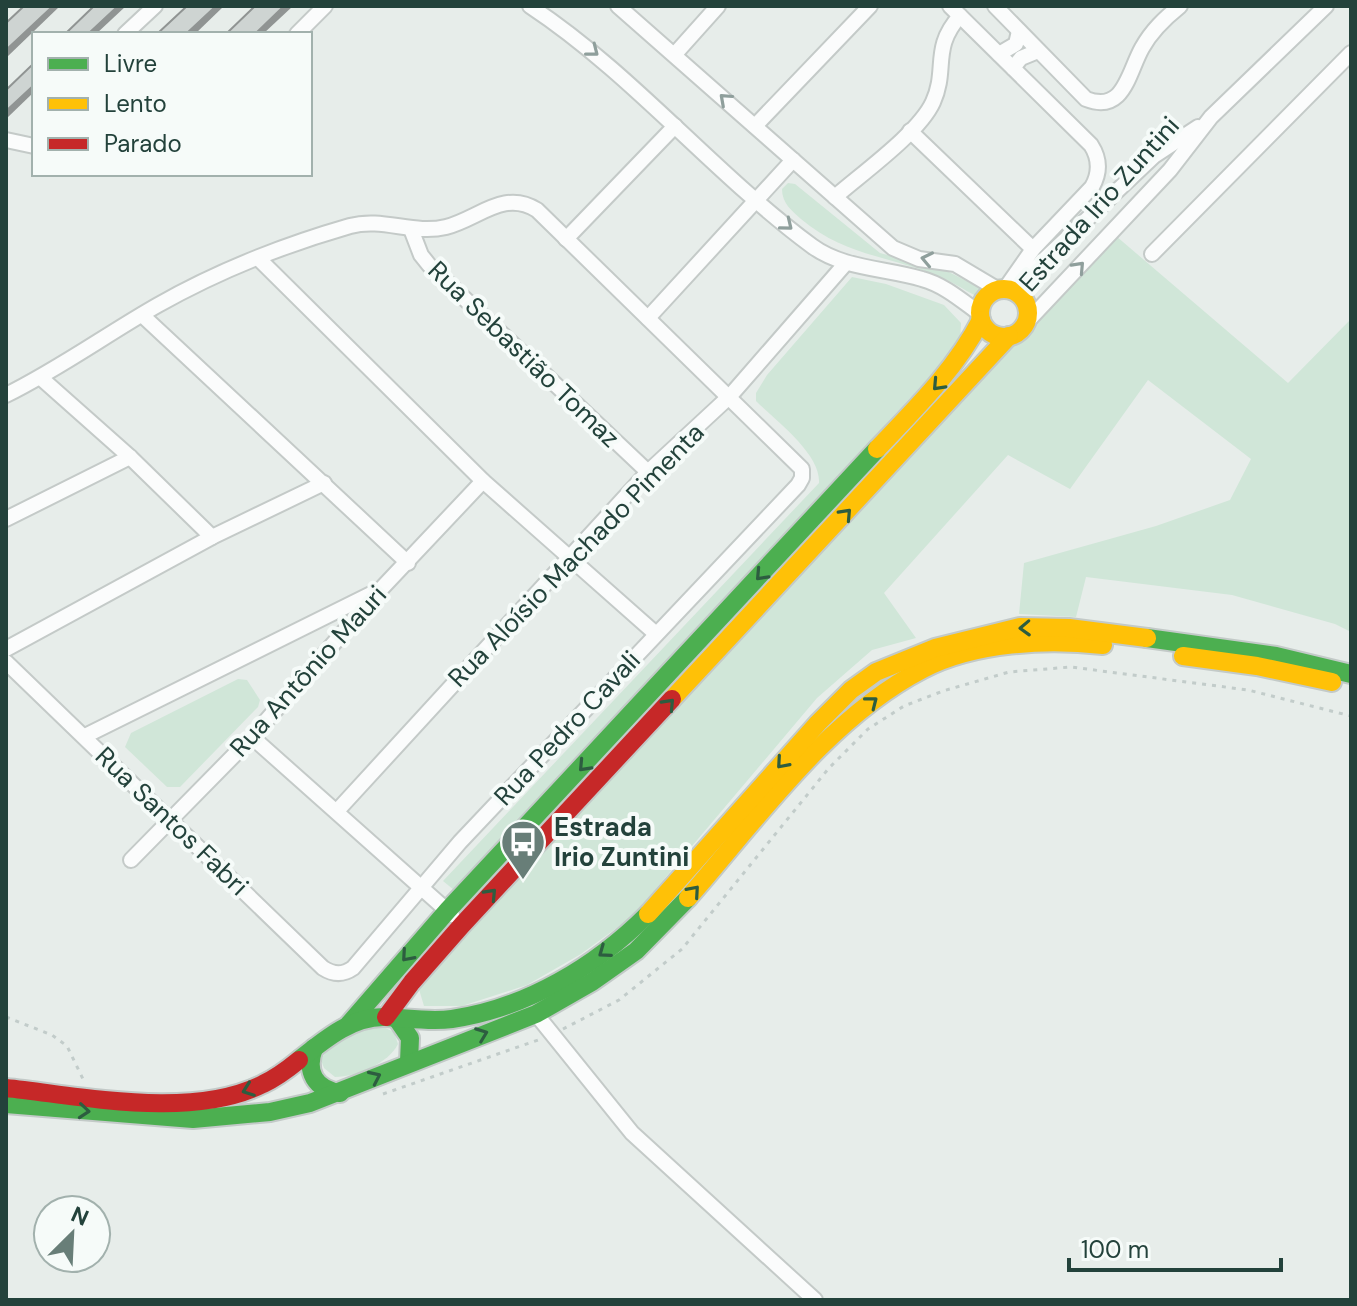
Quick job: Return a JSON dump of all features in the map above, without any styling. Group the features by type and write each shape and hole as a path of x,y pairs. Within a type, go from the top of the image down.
{"main road":[{"path":"6,1088 125,1100 204,1101 264,1084 349,1024 448,910 949,372 965,351 984,298 1005,290 1024,301 1027,308 1025,324 1009,336 462,925 412,982 392,1018"},
{"path":"980,316 989,332 1009,336"},
{"path":"349,1024 392,1018 424,1021 490,1012 526,999 602,955 640,924 831,710 888,665 966,639 1019,627 1079,629 1242,650 1351,674"},
{"path":"6,1104 193,1119 270,1112 340,1093 409,1062 536,1014 592,982 636,951 665,924 812,756 845,724 880,695 925,668 968,652 1020,645 1084,643 1257,666 1351,688"},
{"path":"392,1018 409,1034 412,1053 409,1062"},
{"path":"314,1048 310,1056 310,1075 322,1089 340,1093"}],"street":[{"path":"127,32 155,6"},
{"path":"299,32 325,6"},
{"path":"530,6 601,58 755,199 815,249 846,263 943,286 980,316"},
{"path":"618,6 675,54 793,160 835,197 893,248 919,259 955,264 1005,290 1033,249 1095,182 1097,157 1091,145 955,11 942,45 935,99 924,118 835,197"},
{"path":"675,54 718,6"},
{"path":"755,126 870,6"},
{"path":"995,6 1086,99 1096,103 1107,103 1117,98 1142,47 1158,24 1180,6"},
{"name":"Estrada Irio Zuntini","path":"1025,324 1170,170 1211,117 1326,6"},
{"path":"999,54 1016,44 1019,31"},
{"path":"1013,68 1021,58 1038,51"},
{"path":"1152,254 1351,53"},
{"name":"Estrada Irio Zuntini","path":"1005,290 1154,156 1211,117"},
{"path":"566,239 675,126"},
{"path":"910,131 1033,249"},
{"path":"6,140 32,144"},
{"path":"648,318 793,160"},
{"path":"6,395 41,378 188,289 258,258 363,223 411,229 448,226 496,205 514,202 537,210 730,396"},
{"name":"Rua Sebastião Tomaz","path":"411,229 421,255 429,265 648,472"},
{"path":"258,258 483,481 656,634"},
{"name":"Rua Aloísio Machado Pimenta","path":"337,811 648,472 730,396 846,263"},
{"path":"142,315 408,563"},
{"path":"41,378 130,457 212,537"},
{"name":"Rua Pedro Cavali","path":"340,973 353,968 460,842 798,485 802,469 730,396"},
{"path":"6,519 130,457"},
{"name":"Rua Antônio Mauri","path":"131,860 252,737 382,588 483,481"},
{"path":"6,649 212,537 324,483"},
{"path":"85,736 382,588"},
{"name":"Rua Santos Fabri","path":"6,662 323,968 340,973"},
{"path":"252,737 423,886 462,925"},
{"path":"536,1014 632,1133 815,1300"}],"path":[{"path":"6,1017 52,1035 67,1046 83,1079 80,1095"}],"green space":[{"path":"788,183 795,184 880,253 947,271 984,290 978,297 933,274 833,240 801,219 788,206 782,189"},
{"path":"1116,236 1288,383 1351,319 1351,632 1335,624 1232,595 1086,577 1076,617 1019,614 1024,563 1156,526 1230,500 1251,459 1148,380 1070,489 1008,455 884,593 916,638 872,650 817,698 633,916 581,954 527,985 462,1006 424,1006 418,986"},
{"path":"852,277 886,284 944,305 961,323 960,344 454,890 443,881 819,483 813,461 785,428 756,401 756,393 767,375"},
{"path":"238,679 247,680 260,700 258,707 180,787 167,787 125,747 131,733"},
{"path":"381,1026 394,1032 398,1044 387,1057 362,1072 343,1076 335,1077 324,1068 321,1060 331,1046 356,1033"}],"building":[{"path":"24,6 53,6 6,50 6,23"},
{"path":"94,6 118,6 90,32 67,32"},
{"path":"187,6 216,6 188,32 159,32"},
{"path":"255,6 284,6 257,32 228,32"},
{"path":"32,65 32,87 6,111 6,90"}],"traffic: fast":[{"path":"349,1024 448,910 877,449"},
{"path":"1147,638 1276,656 1351,674"},
{"path":"6,1104 193,1119 270,1112 310,1103 536,1014 592,982 636,951 688,898"},
{"path":"299,1060 339,1031 361,1020 385,1017 452,1019 533,995 606,951 648,914"},
{"path":"397,1019 410,1038 409,1062"},
{"path":"314,1048 311,1065 314,1078 324,1088 340,1093"}],"traffic: slow":[{"path":"1004,289 1021,296 1028,313 1021,330 1004,337 987,330 980,313 987,296 1004,289"},
{"path":"877,449 947,372 981,320"},
{"path":"672,699 1009,336"},
{"path":"648,914 818,723 851,690 876,672 935,648 1020,627 1069,628 1147,638"},
{"path":"688,898 796,772 856,714 888,690 943,660 988,648 1058,642 1103,645"},
{"path":"1183,656 1257,666 1332,682"}],"traffic: jam":[{"path":"386,1017 462,925 672,699"},
{"path":"6,1088 102,1100 203,1101 234,1095 263,1084 299,1060"}],"place":[{"name":"Estrada Irio Zuntini","path":"523,881"}]}
